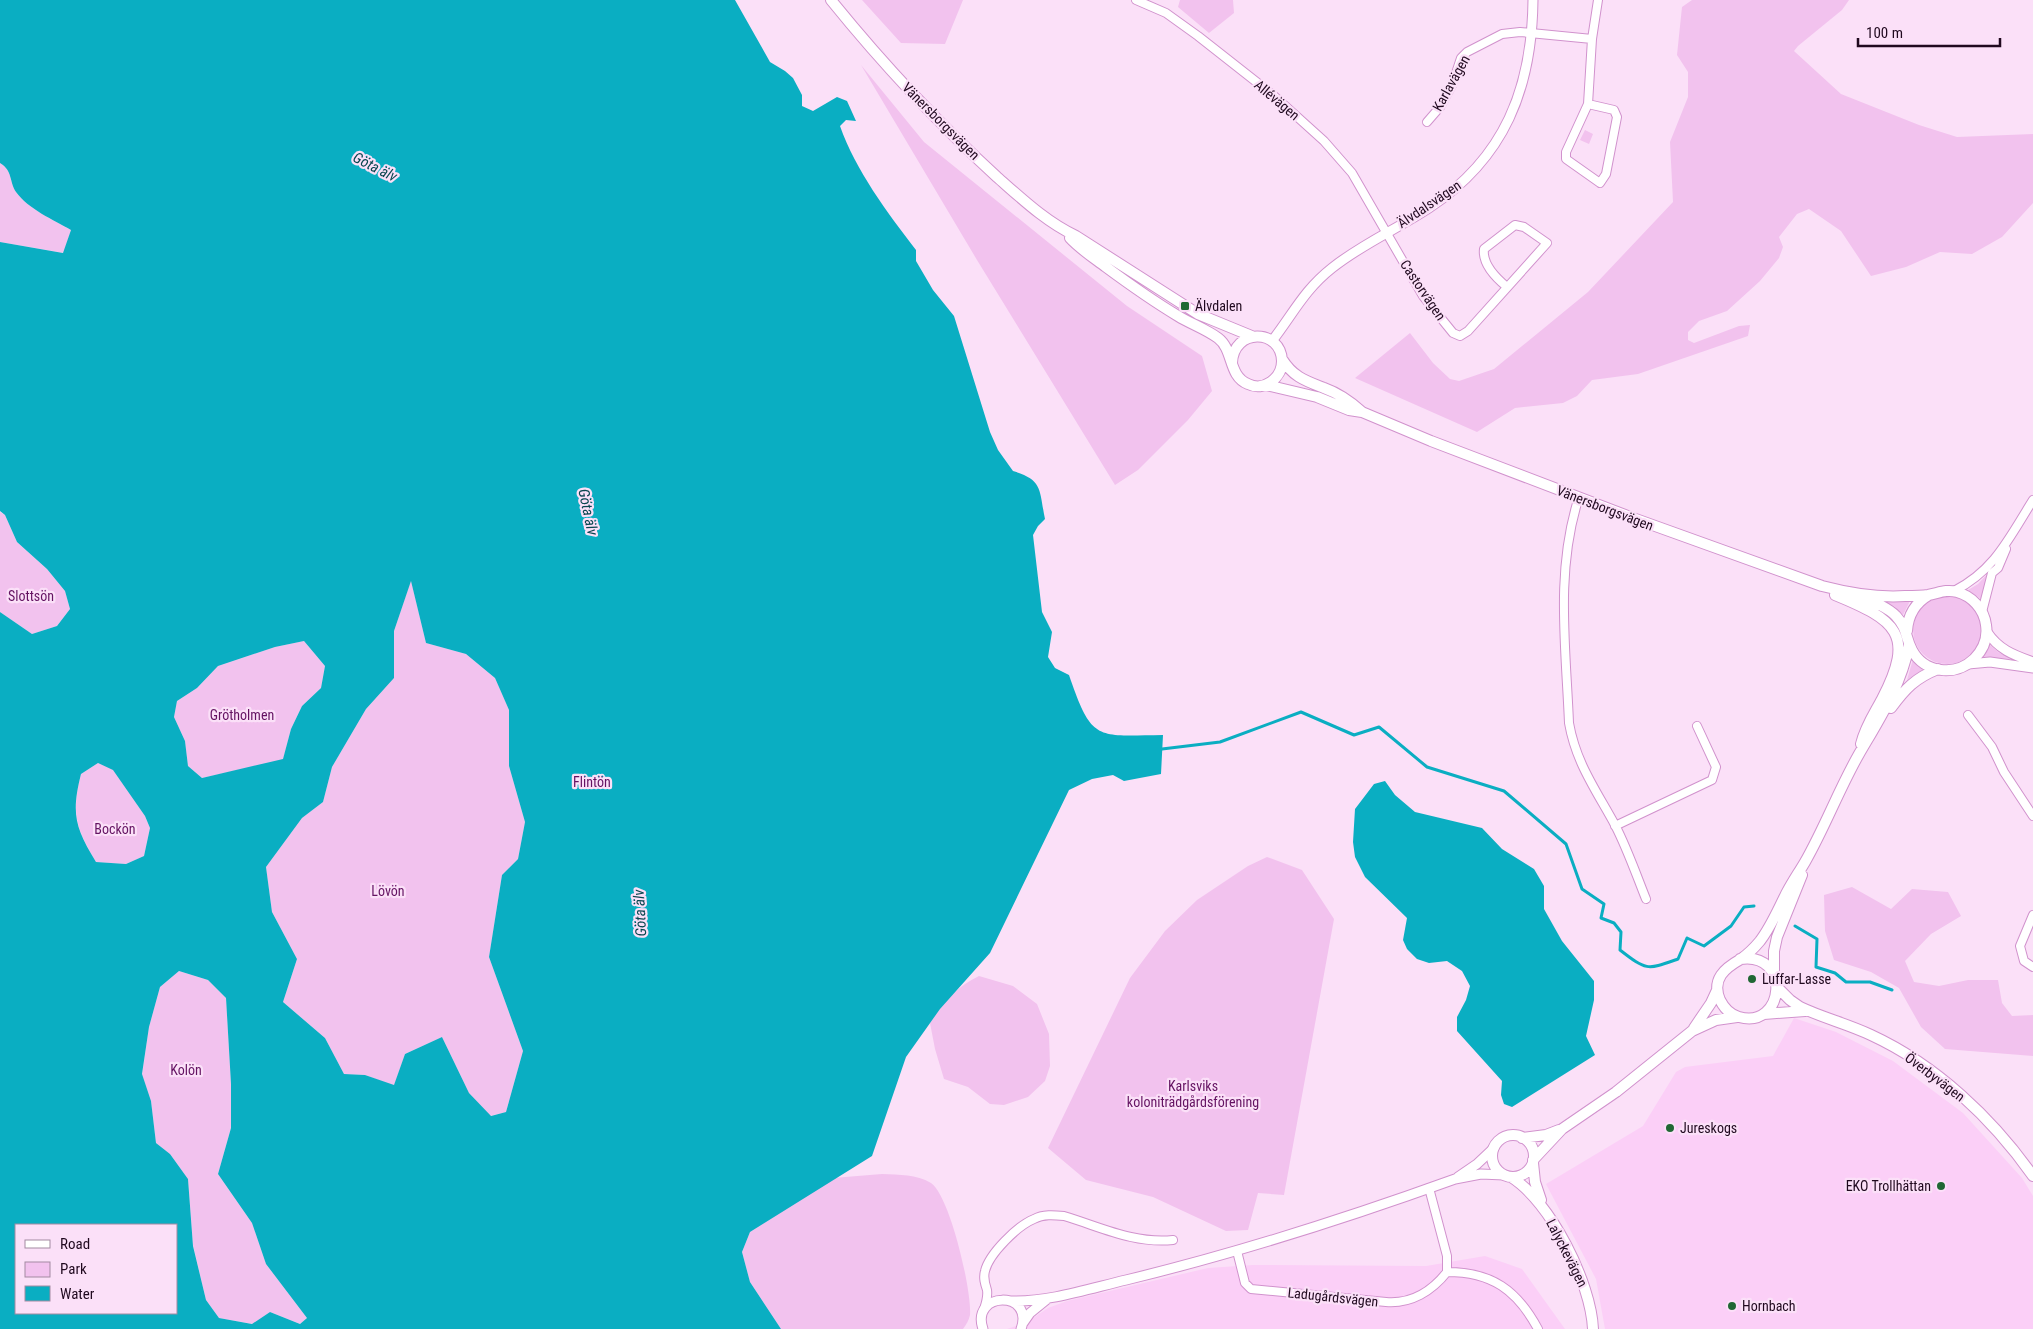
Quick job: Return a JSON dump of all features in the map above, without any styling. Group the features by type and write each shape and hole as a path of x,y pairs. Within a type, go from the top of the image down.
{"main road":[{"name":"Vänersborgsvägen","path":"831,0 895,75 963,146 1021,198 1063,230 1076,236 1198,314 1254,337 1264,337 1272,341 1278,348 1282,359 1297,377 1326,388 1353,403 1362,412"},
{"name":"Vänersborgsvägen","path":"1063,230 1072,241 1141,293 1172,313 1211,333 1222,342 1227,348 1236,375 1243,382 1254,386 1266,385 1317,397 1349,410 1362,412 1438,444 1694,541 1822,586 1852,593 1904,596 1954,591"},
{"path":"1232,363 1233,354 1238,346 1245,340 1254,337"},
{"path":"1266,385 1278,375 1282,359"},
{"path":"1822,586 1886,620 1892,625 1898,641 1898,654 1894,672 1864,732 1859,755"},
{"path":"1880,720 1906,688 1927,673 1938,669 1952,670 1968,664 1981,651 1986,632 1982,612 1970,598 1954,591"},
{"name":"Vänersborgsvägen","path":"1852,593 1884,607 1895,615 1907,631 1910,645 1922,662 1938,669"},
{"path":"1907,631 1912,610 1922,599 1929,595"},
{"path":"1562,1129 1522,1138 1508,1136 1501,1139 1494,1148 1493,1163 1497,1170 1507,1176 1523,1174 1562,1129 1616,1092 1692,1031 1704,1016 1717,990 1722,972 1728,965 1751,951 1765,934 1805,862 1859,755 1880,720 1902,675 1910,645"},
{"path":"1764,1014 1773,1004 1777,987 1774,975 1774,951 1777,937 1798,889 1805,862"},
{"path":"1740,959 1758,960 1766,965 1774,975"},
{"name":"Överbyvägen","path":"1777,987 1790,1000 1811,1012 1872,1035 1928,1070 1964,1098 1991,1124 2033,1176"},
{"path":"1717,990 1723,1006 1738,1017"},
{"name":"Överbyvägen","path":"1738,1017 1751,1018 1764,1014 1793,1011 1811,1012"},
{"path":"1692,1031 1716,1020 1738,1017"},
{"path":"1522,1138 1531,1145 1533,1161"},
{"name":"Lalyckevägen","path":"1533,1161 1535,1182 1544,1208 1580,1275 1587,1294 1593,1329"},
{"name":"Lalyckevägen","path":"1507,1176 1526,1187 1544,1208"}],"street":[{"name":"Allévägen","path":"1136,0 1166,13 1198,36 1273,95 1324,141 1352,173 1385,233"},
{"name":"Älvdalsvägen","path":"1272,341 1305,292 1316,282 1349,255 1445,197 1469,176 1480,163 1494,144 1514,110 1527,66 1532,34 1533,0"},
{"path":"1588,104 1614,110 1617,117 1606,174 1600,183 1566,159 1566,152 1588,104 1592,39 1598,0"},
{"name":"Karlavägen","path":"1427,122 1440,107 1452,85 1461,58 1467,52 1502,34 1509,32 1592,39"},
{"name":"Castorvägen","path":"1385,233 1423,296 1453,333 1460,336 1468,331 1547,243 1524,227 1515,225 1484,249 1483,257 1497,279 1507,287"},
{"path":"1579,497 1568,534 1564,578 1569,724 1572,742 1580,764 1630,856 1646,899"},
{"path":"1954,591 1977,578 1992,564 2033,500"},
{"path":"1982,612 1992,573 1998,568 2014,531"},
{"path":"1986,632 1993,642 2006,652 2033,662"},
{"path":"1968,664 1990,662 2033,668"},
{"path":"1968,715 1992,747 2004,772 2033,816"},
{"path":"1615,826 1712,780 1716,767 1697,726"},
{"path":"2033,915 2020,946 2024,961 2033,967"},
{"path":"1455,1178 1476,1164 1494,1148"},
{"path":"974,1329 990,1303 1006,1300 1048,1299 1174,1268 1300,1233 1455,1178 1481,1174 1507,1176"},
{"path":"1429,1188 1447,1256 1447,1272 1488,1277 1519,1302 1531,1316 1538,1329"},
{"path":"983,1329 983,1313 987,1291 984,1274 990,1260 997,1250 1034,1218 1053,1214 1134,1239 1160,1242 1173,1240"},
{"name":"Ladugårdsvägen","path":"1236,1251 1244,1283 1251,1289 1399,1304 1424,1293 1438,1283 1447,1272"},
{"path":"987,1291 1006,1300 1020,1310 1022,1326"},
{"path":"1022,1326 1030,1313 1048,1299"}],"shaded area":[{"path":"1794,1018 1836,1032 1893,1061 1963,1113 2022,1178 2033,1196 2033,1329 1605,1329 1596,1279 1546,1184 1643,1126 1676,1072 1685,1067 1773,1056"},
{"path":"1485,1256 1522,1269 1565,1329 1007,1329 1027,1322 1048,1308 1067,1301 1208,1268 1253,1265 1426,1266"}],"green space":[{"path":"862,0 963,0 945,44 901,43"},
{"path":"1180,0 1233,0 1234,13 1209,33 1178,7"},
{"path":"1692,0 1849,0 1842,10 1794,51 1841,94 1919,125 1957,137 2033,134 2033,203 2002,237 1972,254 1940,252 1906,267 1871,276 1841,231 1809,209 1797,214 1779,237 1783,247 1779,258 1760,281 1727,311 1699,321 1688,332 1688,340 1694,343 1739,326 1750,325 1748,336 1638,374 1592,380 1577,396 1563,403 1515,408 1477,432 1355,378 1410,333 1433,363 1450,379 1459,381 1494,369 1588,292 1673,202 1670,142 1688,97 1688,72 1677,55 1682,7"},
{"path":"861,65 924,142 1127,306 1202,356 1212,391 1188,420 1138,470 1115,485 977,260"},
{"path":"1585,130 1593,134 1589,144 1580,140"},
{"path":"0,163 7,169 14,188 21,198 42,214 71,230 64,253 0,242"},
{"name":"Slottsön","path":"0,512 5,515 17,542 47,569 65,591 70,609 57,626 32,634 0,612"},
{"path":"1990,571 1981,599 1968,590 1978,584"},
{"name":"Lövön","path":"411,580 426,643 466,654 495,678 509,710 509,766 525,822 518,859 502,875 489,957 523,1051 506,1112 490,1116 469,1093 442,1037 405,1054 394,1086 365,1075 344,1074 325,1038 283,1002 297,959 272,912 266,867 302,818 323,802 332,767 366,709 394,678 394,631"},
{"path":"1940,596 1954,596 1966,601 1976,611 1981,623 1981,637 1976,649 1966,659 1954,664 1940,664 1928,659 1918,649 1913,637 1913,623 1918,611 1928,601"},
{"path":"1882,601 1910,601 1903,615 1894,606"},
{"name":"Grötholmen","path":"304,641 325,666 321,688 302,706 291,729 283,760 202,778 188,766 185,741 174,717 177,701 197,688 218,666 275,647"},
{"path":"1989,644 1998,652 2011,659 1980,658"},
{"path":"1913,659 1924,669 1907,680"},
{"name":"Bockön","path":"98,763 113,769 145,816 150,828 144,856 126,864 96,862 77,820 76,800 81,774"},
{"name":"Karlsviks koloniträdgårdsförening","path":"1267,857 1302,870 1334,919 1284,1195 1258,1193 1248,1230 1226,1231 1153,1197 1086,1180 1048,1148 1130,978 1165,931 1197,900 1248,866"},
{"path":"1852,887 1891,909 1912,889 1948,892 1961,916 1931,934 1905,961 1914,982 1939,986 1968,980 1998,980 2002,1003 2012,1016 2033,1015 2033,1056 1945,1049 1921,1027 1899,988 1871,972 1834,960 1825,931 1824,895"},
{"name":"Kolön","path":"179,971 208,980 226,998 231,1084 231,1128 218,1174 252,1223 266,1264 307,1318 300,1324 270,1312 253,1324 219,1318 206,1300 193,1245 188,1179 170,1154 156,1143 151,1101 142,1075 149,1027 160,987"},
{"path":"979,976 1013,986 1037,1004 1049,1034 1050,1066 1045,1081 1028,1097 1004,1105 990,1104 968,1087 944,1079 935,1049 930,1023 951,996"},
{"path":"882,1174 920,1178 931,1183 938,1191 952,1224 964,1266 970,1303 970,1315 965,1326 963,1329 781,1329 750,1282 742,1252 750,1232 833,1178"}],"water":[{"name":"Göta älv","path":"0,0 735,0 770,62 793,78 802,95 802,106 813,111 837,97 847,101 856,121 846,120 840,126 847,143 873,191 916,250 916,261 933,290 954,316 990,432 998,450 1013,471 1030,478 1038,488 1045,519 1033,535 1042,612 1052,632 1048,657 1055,668 1069,675 1084,713 1091,724 1110,734 1163,735 1161,774 1124,781 1113,775 1092,779 1069,790 990,953 940,1009 906,1057 872,1156 750,1232 742,1252 750,1282 781,1329 0,1329 0,612 32,634 57,626 70,609 65,591 47,569 17,542 5,515 0,511 0,242 63,253 71,230 27,204 16,192 4,166 0,163","holes":["411,581 426,643 466,654 495,678 509,710 509,766 525,822 518,859 502,875 489,957 523,1051 506,1112 491,1116 469,1093 442,1037 405,1054 394,1085 365,1075 344,1074 325,1038 283,1002 297,959 272,912 266,867 302,818 323,802 332,767 366,709 394,678 394,631","304,641 325,666 321,688 302,706 291,729 283,759 202,778 188,766 185,741 174,717 177,701 197,688 218,666 275,647","98,763 113,770 145,816 150,828 144,856 126,864 96,862 79,829 76,800 81,774","179,971 208,980 226,998 231,1084 231,1128 218,1174 252,1223 266,1264 307,1318 300,1324 270,1312 252,1324 219,1318 206,1300 193,1246 188,1179 170,1154 156,1143 151,1101 142,1074 149,1027 160,987"]},
{"path":"1385,781 1395,795 1415,812 1482,828 1502,849 1534,869 1544,886 1544,909 1562,941 1594,981 1594,1000 1586,1036 1595,1055 1512,1107 1504,1104 1501,1095 1502,1081 1457,1031 1457,1017 1466,1000 1470,986 1462,971 1447,961 1429,963 1417,959 1407,949 1403,940 1407,918 1365,877 1355,857 1353,842 1355,809 1374,784"}],"waterway":[{"path":"1162,749 1220,742 1301,712 1354,735 1379,727 1427,767 1504,791 1566,844 1582,889 1604,904 1601,918 1614,923 1621,932 1620,950 1642,965 1653,967 1678,959 1687,938 1704,946 1731,926 1744,907 1754,906"},
{"path":"1795,926 1817,939 1816,967 1835,973 1846,982 1870,982 1892,990"}],"place":[{"name":"Älvdalen","path":"1185,306"},
{"name":"Luffar-Lasse","path":"1752,979"},
{"name":"Jureskogs","path":"1670,1128"},
{"name":"EKO Trollhättan","path":"1941,1186"},
{"name":"Hornbach","path":"1732,1306"}],"park label":[{"name":"Flintön","path":"592,782"}]}
